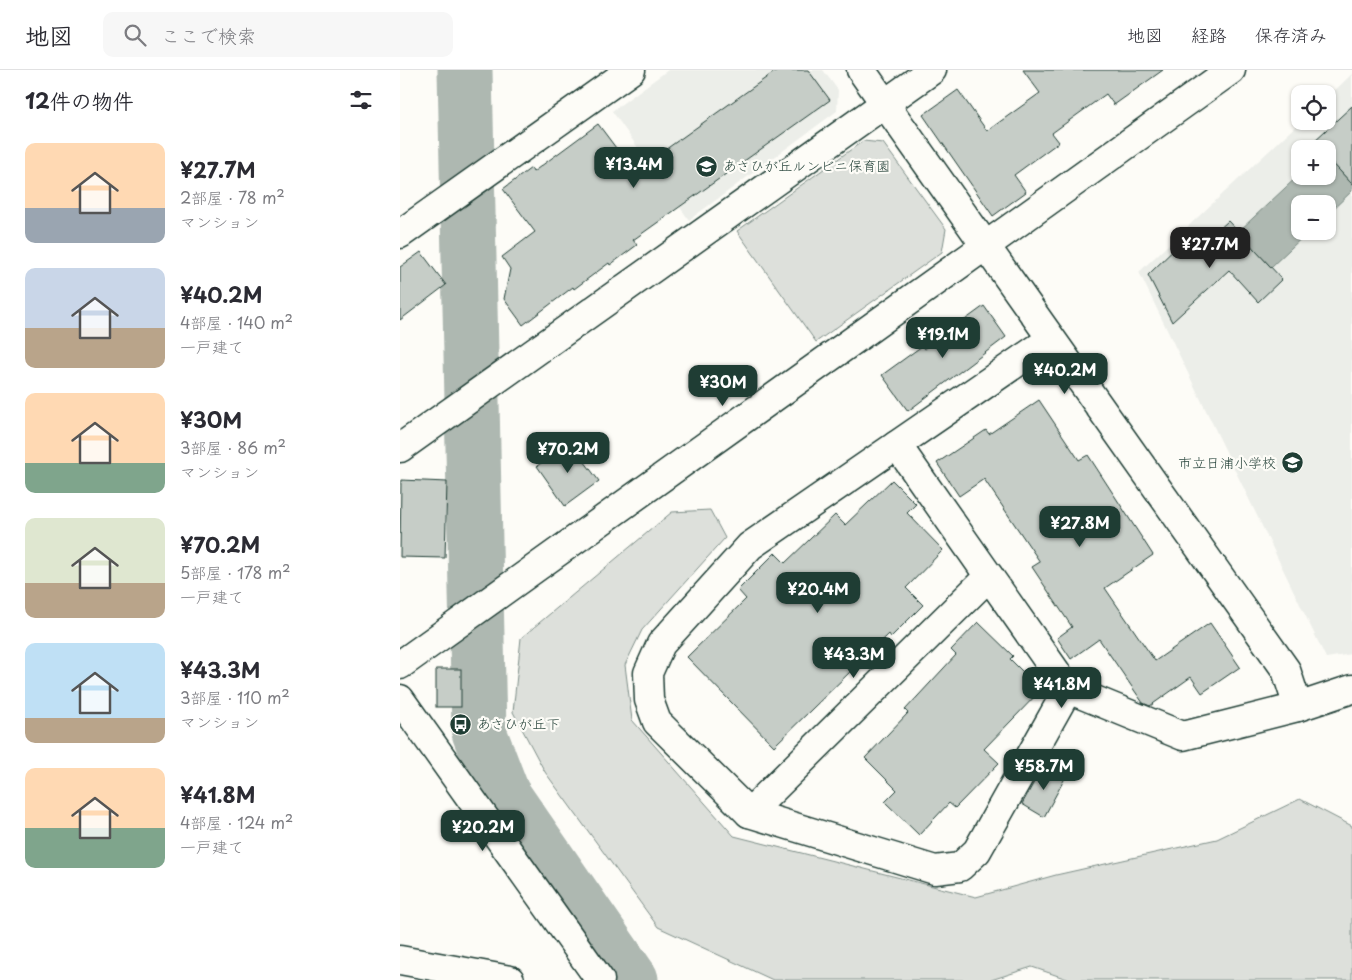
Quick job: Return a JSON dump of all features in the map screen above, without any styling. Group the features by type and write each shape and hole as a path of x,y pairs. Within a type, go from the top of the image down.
{"street":[{"path":"400,234 632,70"},
{"path":"861,70 1286,670 1298,707"},
{"path":"400,448 932,70"},
{"path":"400,665 1230,70"},
{"path":"1051,338 750,546 660,644 648,673 649,700 657,722 749,813 935,870 960,867 977,851 1068,689"},
{"path":"897,445 1068,689 1183,736 1298,707 1352,690"},
{"path":"749,813 989,576"},
{"path":"400,699 600,980"},
{"path":"400,960 510,980"}],"shaded area":[{"name":"あさひが丘ルンビニ保育園","path":"668,70 823,70 838,90 837,111 689,220 612,111"},
{"name":"市立日浦小学校","path":"1352,74 1352,654 1326,658 1139,272 1291,130 1336,130 1336,89"},
{"path":"863,141 883,143 946,229 942,252 816,342 737,231"},
{"path":"1336,167 1352,184 1352,191 1336,206 1336,195 1291,195 1291,240 1300,240 1271,267 1238,232 1291,182 1291,185 1336,185"},
{"path":"710,510 725,538 642,630 625,665 632,720 734,836 976,897 1056,875 1217,839 1300,799 1352,826 1352,980 1070,980 1032,967 991,980 773,980 658,927 545,772 513,712 521,638 672,512"}],"building":[{"path":"777,70 808,70 830,100 633,240 637,245 574,289 573,287 523,325 504,299 510,269 502,257 535,232 503,189 531,168 533,172 598,124 634,172"},
{"path":"1023,70 1163,70 1114,105 1106,94 1052,133 1059,142 1014,175 1026,192 993,216 923,115 958,90 987,131 1040,93"},
{"path":"1352,106 1352,184 1336,167 1336,140 1315,140 1326,130 1336,130 1336,121"},
{"path":"1228,221 1282,279 1258,302 1229,270 1172,322 1148,275 1193,231 1204,243"},
{"path":"421,252 446,285 400,320 400,267"},
{"path":"984,306 1006,337 908,411 882,375 922,346 925,349"},
{"path":"1039,400 1079,460 1088,455 1153,555 1105,588 1155,661 1210,623 1240,667 1202,693 1191,677 1150,706 1143,703 1099,639 1071,659 1057,638 1072,627 1032,567 1040,562 984,479 959,496 937,463 986,430 989,434"},
{"path":"570,442 599,481 565,506 537,466"},
{"path":"401,480 447,482 445,558 400,557"},
{"path":"892,480 916,504 907,513 943,550 906,588 923,605 891,637 889,634 774,746 687,657 746,599 738,590 775,553 785,563 835,515 845,525"},
{"path":"978,622 1013,656 1010,659 1041,690 984,749 999,763 955,808 949,803 919,835 885,802 897,790 865,758 908,713 905,710 956,655 951,650"},
{"path":"436,669 461,669 461,707 436,707"},
{"path":"1043,766 1065,778 1044,817 1022,804"}],"waterway":[{"path":"465,70 479,732 503,795 631,980"}],"place":[{"name":"あさひが丘ルンビニ保育園","path":"707,166"},
{"name":"市立日浦小学校","path":"1292,463"},
{"name":"あさひが丘下","path":"461,724"}]}
